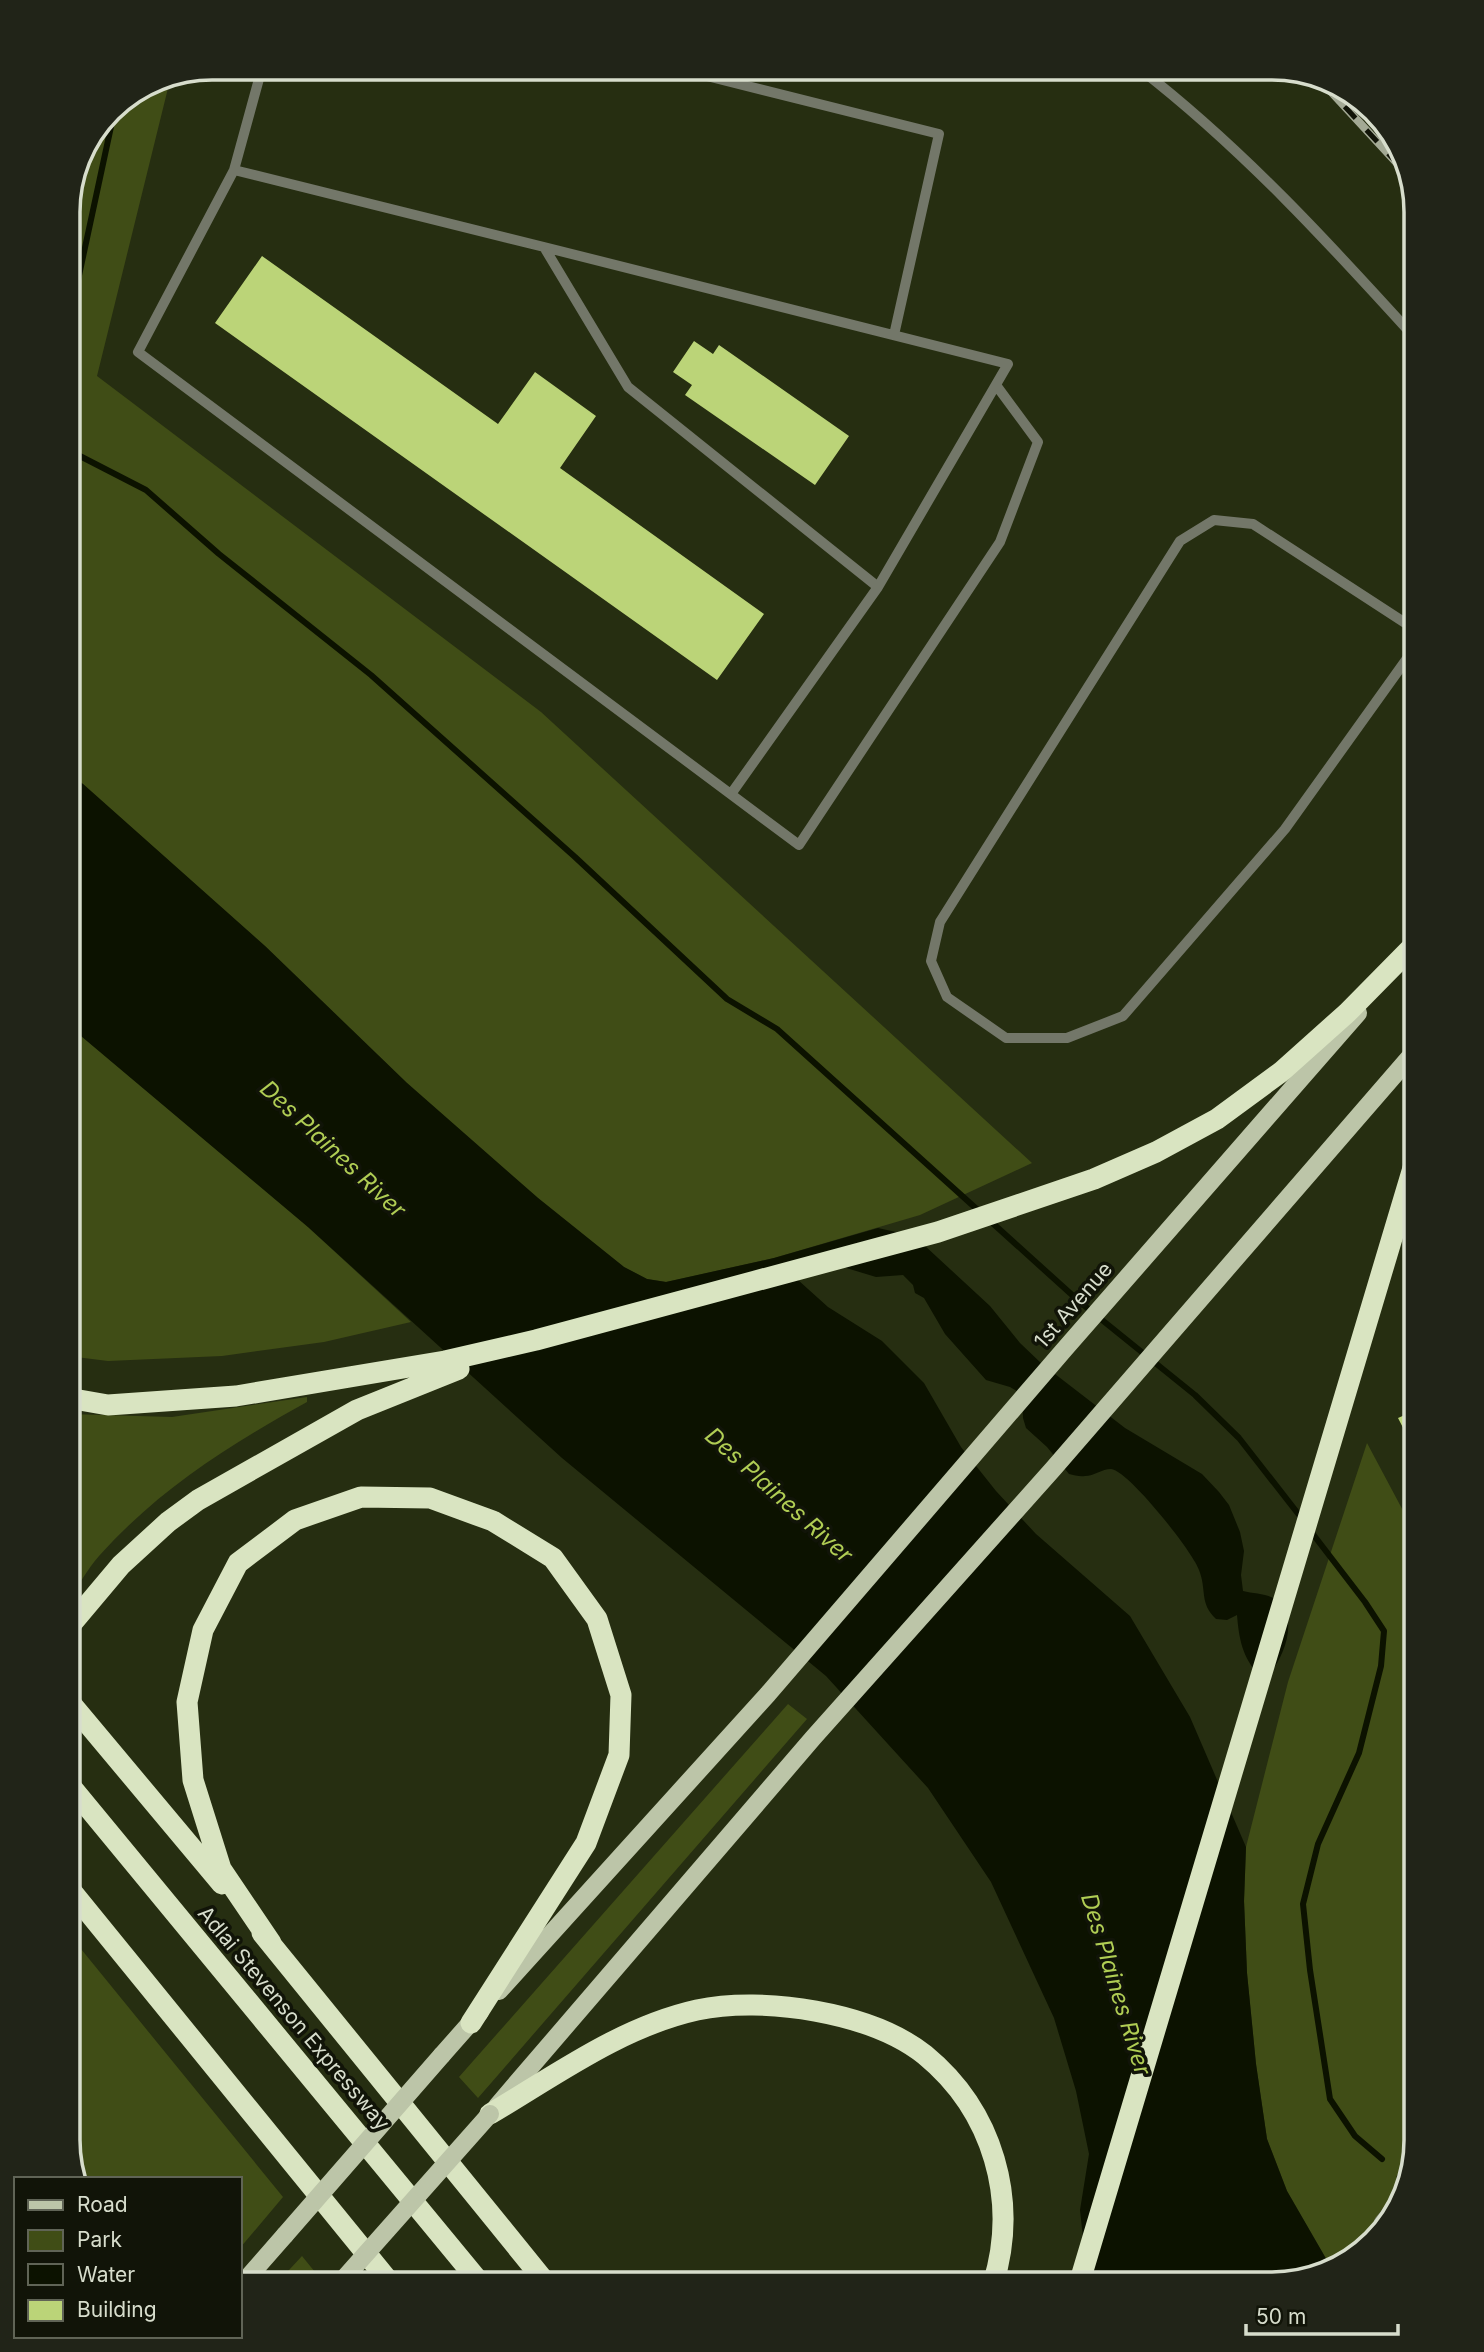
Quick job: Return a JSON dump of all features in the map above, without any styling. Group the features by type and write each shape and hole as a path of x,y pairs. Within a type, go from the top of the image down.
{"highway":[{"path":"80,1400 108,1405 236,1396 445,1361 536,1340 938,1232 1094,1179 1156,1152 1217,1119 1281,1072 1404,957"},
{"path":"1083,2272 1404,1198"},
{"path":"80,1613 121,1564 168,1522 198,1500 357,1410 536,1340"},
{"path":"271,1943 221,1869 193,1780 187,1702 203,1630 238,1563 295,1520 361,1497 430,1498 493,1521 553,1558 597,1619 621,1695 619,1755 586,1843 471,2023"},
{"path":"80,1715 271,1943 538,2271"},
{"name":"Adlai Stevenson Expressway","path":"80,1798 470,2271"},
{"path":"80,1902 381,2271"},
{"path":"490,2114 615,2039 654,2022 698,2010 750,2004 789,2007 839,2016 885,2032 924,2054 958,2088 989,2139 1003,2196 1000,2260 997,2272"},
{"path":"520,2249 546,2271"}],"main road":[{"name":"1st Avenue","path":"253,2271 442,2055 768,1694 1404,959"},
{"path":"351,2271 813,1738 1053,1469 1404,1065"}],"lane":[{"path":"258,81 234,170 138,352 799,845 1000,542 1038,442 996,385"},
{"path":"727,81 939,134 894,335"},
{"path":"1155,81 1222,136 1311,223 1404,326"},
{"path":"234,170 1008,364 878,587 731,794"},
{"path":"544,247 628,387 878,587"},
{"path":"1404,621 1253,524 1214,520 1180,541 940,922 931,961 947,996 1006,1038 1067,1038 1123,1016 1285,829 1404,663"}],"green space":[{"path":"168,89 97,376 541,712 1032,1163 920,1215 774,1258 666,1282 647,1279 624,1267 538,1198 407,1083 265,946 81,782 83,187 94,154 113,126 139,103"},
{"path":"81,1036 308,1227 411,1322 324,1342 222,1356 108,1361 80,1358"},
{"path":"307,1397 307,1402 223,1452 171,1489 122,1532 99,1556 80,1582 80,1414 172,1417"},
{"path":"1367,1443 1404,1512 1404,2139 1399,2172 1390,2198 1381,2213 1358,2239 1326,2259 1287,2191 1267,2139 1247,1973 1244,1901 1246,1847 1288,1682"},
{"path":"788,1704 807,1719 478,2098 459,2077"},
{"path":"80,1948 283,2197 242,2246 242,2177 87,2177 80,2139"},
{"path":"302,2256 314,2271 288,2271"}],"water":[{"name":"Des Plaines River","path":"81,782 265,946 407,1083 538,1198 624,1267 647,1279 666,1282 774,1258 878,1228 896,1232 924,1245 990,1306 1020,1343 1042,1364 1125,1428 1202,1474 1219,1492 1229,1505 1240,1532 1244,1551 1241,1575 1243,1591 1276,1600 1288,1620 1283,1650 1269,1675 1259,1675 1245,1654 1237,1615 1227,1620 1216,1619 1211,1613 1205,1602 1201,1577 1194,1561 1173,1530 1145,1497 1111,1469 1088,1476 1069,1474 1047,1447 1026,1428 1022,1394 1010,1387 986,1380 945,1334 924,1298 915,1293 913,1285 903,1275 876,1277 843,1267 798,1280 828,1307 882,1341 924,1383 961,1447 996,1491 1036,1534 1130,1616 1190,1717 1246,1847 1244,1901 1247,1973 1267,2139 1287,2191 1326,2259 1297,2269 1271,2272 1087,2272 1080,2210 1089,2154 1076,2091 1054,2018 991,1882 928,1788 826,1676 562,1458 308,1227 81,1036"}],"building":[{"path":"262,256 498,424 535,372 596,416 560,468 764,614 717,680 215,323"},
{"path":"694,341 713,354 719,345 849,436 815,485 685,395 692,385 673,372"},
{"path":"1404,1415 1404,1430 1398,1418"}],"waterway":[{"path":"81,266 110,129"},
{"path":"81,457 146,490 219,554 371,675 575,857 727,999 777,1029 980,1212"},
{"path":"988,1219 1081,1303 1195,1395 1239,1438 1303,1520"},
{"path":"1309,1529 1384,1631 1381,1666 1359,1753 1318,1844 1303,1904 1310,1970 1330,2099 1355,2136 1382,2159"}],"railway":[{"path":"1337,98 1391,157"}]}
